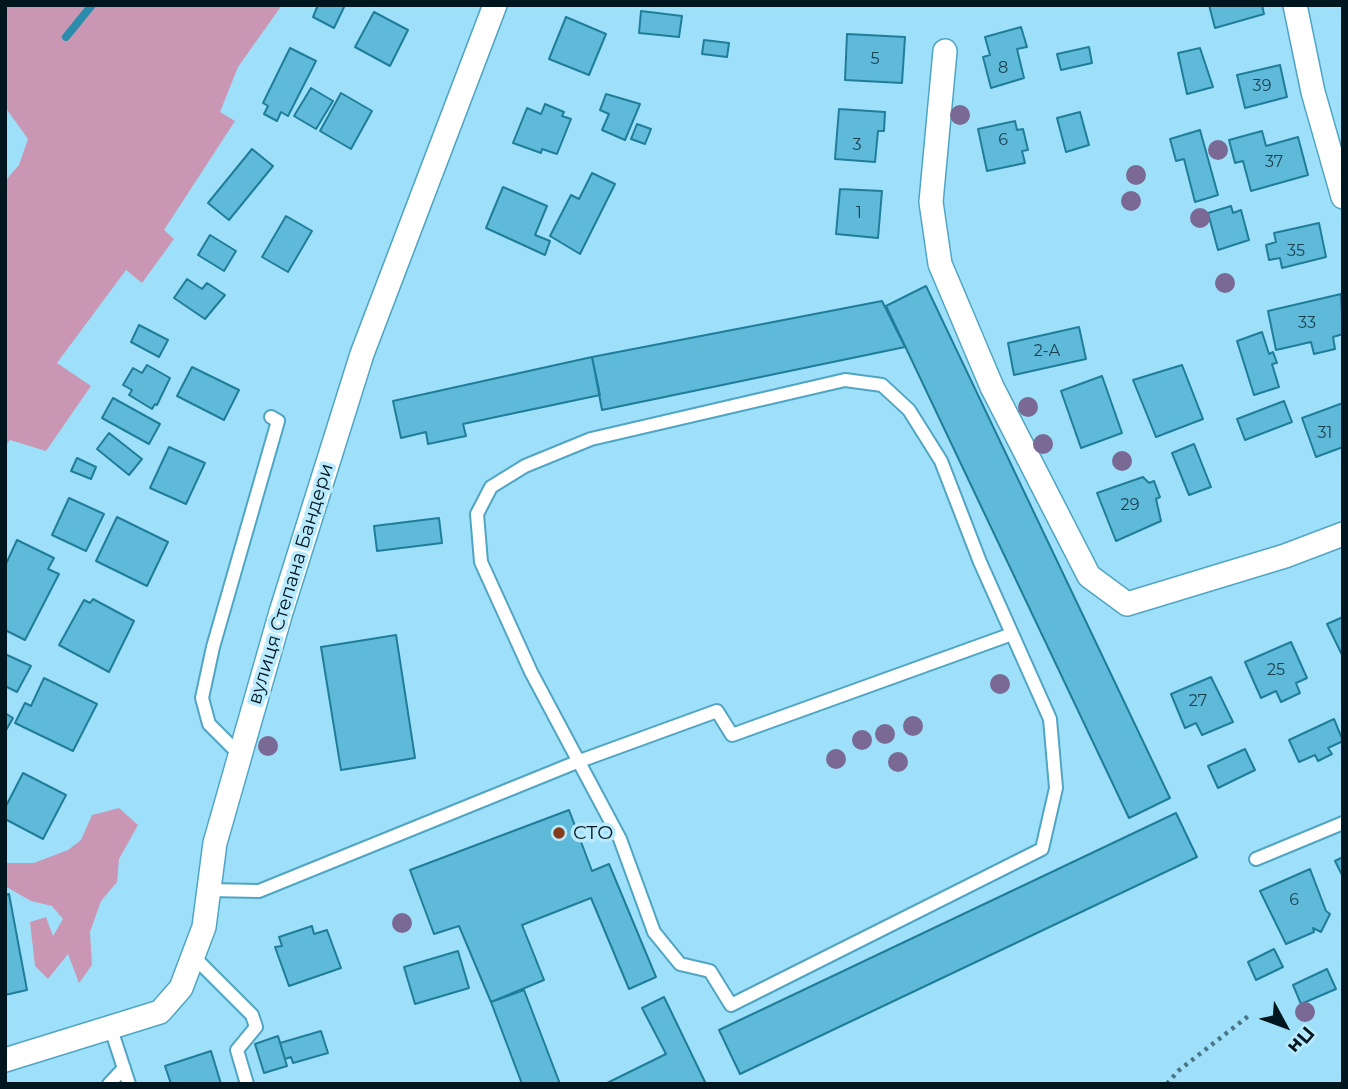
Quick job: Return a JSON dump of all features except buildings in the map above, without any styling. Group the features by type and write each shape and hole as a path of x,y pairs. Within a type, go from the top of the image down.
{"street":[{"name":"вулиця Степана Бандери","path":"5,1060 160,1012 181,988 204,927 215,843 240,755 362,354 495,5"},
{"path":"1295,5 1313,92 1343,197"},
{"path":"945,51 931,202 940,264 992,387 1089,576 1128,604 1285,556 1343,534"}],"lane":[{"path":"845,380 882,385 909,410 941,461 1012,634 1050,719 1056,788 1042,849 731,1005 710,971 680,964 654,932 620,839 530,672 481,562 477,514 491,487 525,466 591,439 845,380"},
{"path":"240,755 209,724 202,698 213,647 278,421 271,417"},
{"path":"209,890 259,891 577,762 717,711 732,735 1012,634"},
{"path":"1256,859 1343,823"},
{"path":"193,956 252,1016 256,1027 237,1050 247,1084"},
{"path":"111,1029 129,1084"},
{"path":"5,1073 35,1051"},
{"path":"109,1084 124,1068"}],"path":[{"path":"1167,1084 1178,1071 1251,1014"}],"shaded area":[{"path":"5,5 282,5 238,67 220,112 235,121 164,230 174,239 142,283 126,270 57,363 91,386 46,451 10,440 5,447 5,181 19,165 28,139 5,107"},
{"path":"119,808 138,825 119,859 117,882 101,901 90,932 92,965 79,983 68,954 48,979 35,966 30,922 46,917 53,936 63,919 52,906 31,901 5,886 5,863 34,863 68,850 81,840 92,815"}],"waterway":[{"path":"66,37 92,5"}],"place":[{"name":"СТО","path":"559,833"}]}
